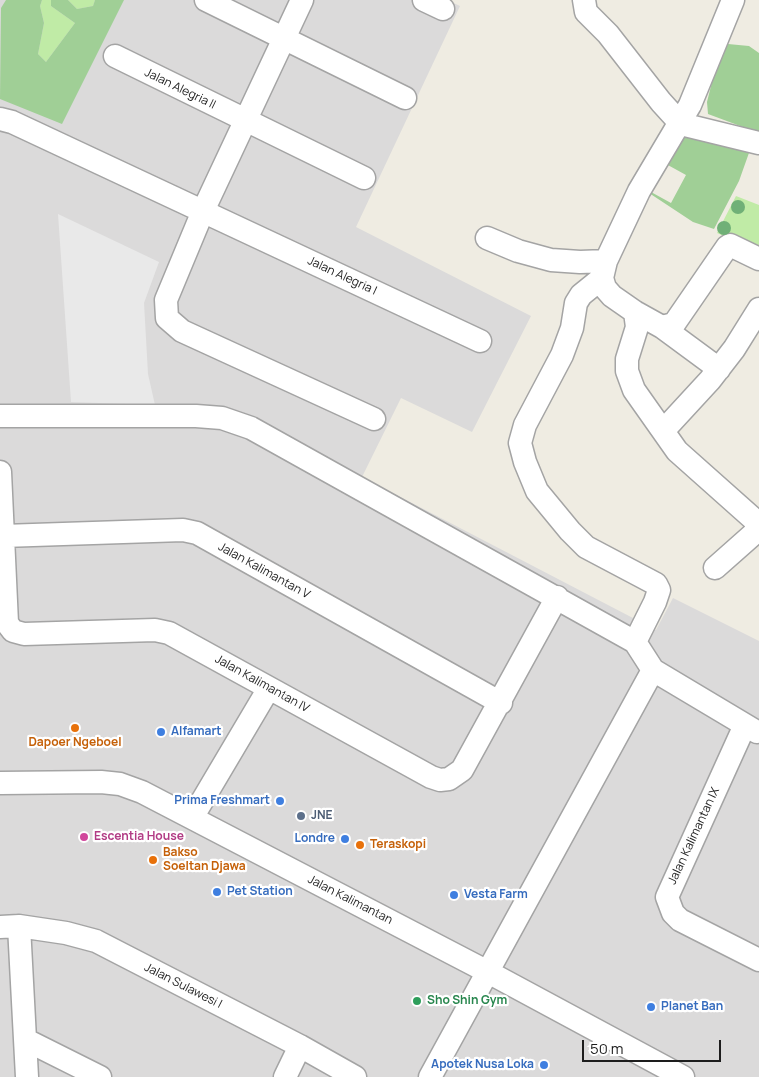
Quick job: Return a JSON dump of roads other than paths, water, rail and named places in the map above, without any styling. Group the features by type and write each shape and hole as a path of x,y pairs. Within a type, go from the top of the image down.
{"street":[{"path":"206,0 405,98"},
{"path":"302,0 203,212 166,300 167,318 182,331 374,419"},
{"path":"584,0 586,12 608,34 661,102 681,124 759,144"},
{"path":"635,642 656,602 659,590 656,584 586,546 570,531 537,491 525,462 520,443 525,425 562,355 572,328 576,304 581,295 604,270 640,191 681,124 733,0"},
{"name":"Jalan Alegria II","path":"115,56 364,178"},
{"name":"Jalan Alegria I","path":"0,119 12,122 480,341"},
{"path":"487,238 518,251 551,260 580,262 604,270"},
{"path":"662,327 674,324 727,247 730,246 759,259"},
{"path":"604,270 605,288 612,296 662,327 719,369"},
{"path":"663,430 688,406 719,369 759,309"},
{"path":"635,312 637,327 627,359 628,378 634,390 677,451 759,524"},
{"path":"0,416 196,416 222,418 251,428 558,597 635,642 653,670 430,1077"},
{"name":"Jalan Kalimantan IV","path":"0,472 7,624 13,631 24,634 162,630 431,777 440,780 449,779 462,770 558,597"},
{"path":"715,568 759,528"},
{"name":"Jalan Kalimantan V","path":"3,536 183,530 197,533 500,703"},
{"name":"Jalan Kalimantan IX","path":"653,670 752,729 667,896 673,914 680,920 756,951"},
{"path":"192,818 268,688"},
{"name":"Jalan Kalimantan","path":"0,783 101,782 120,784 142,792 488,972 683,1077"},
{"path":"10,927 26,1040 27,1077"},
{"name":"Jalan Sulawesi I","path":"10,927 66,933 96,941 300,1046 355,1077"},
{"path":"26,1040 100,1077"},
{"path":"286,1077 300,1046"}],"place":[{"name":"Dapoer Ngeboel","path":"75,728"},
{"name":"Alfamart","path":"161,732"},
{"name":"Prima Freshmart","path":"280,801"},
{"name":"JNE","path":"301,816"},
{"name":"Escentia House","path":"84,837"},
{"name":"Londre","path":"345,839"},
{"name":"Teraskopi","path":"360,845"},
{"name":"Bakso Soeltan Djawa","path":"153,860"},
{"name":"Pet Station","path":"217,892"},
{"name":"Vesta Farm","path":"454,895"},
{"name":"Sho Shin Gym","path":"417,1001"},
{"name":"Planet Ban","path":"651,1007"},
{"name":"Apotek Nusa Loka","path":"544,1065"}]}
